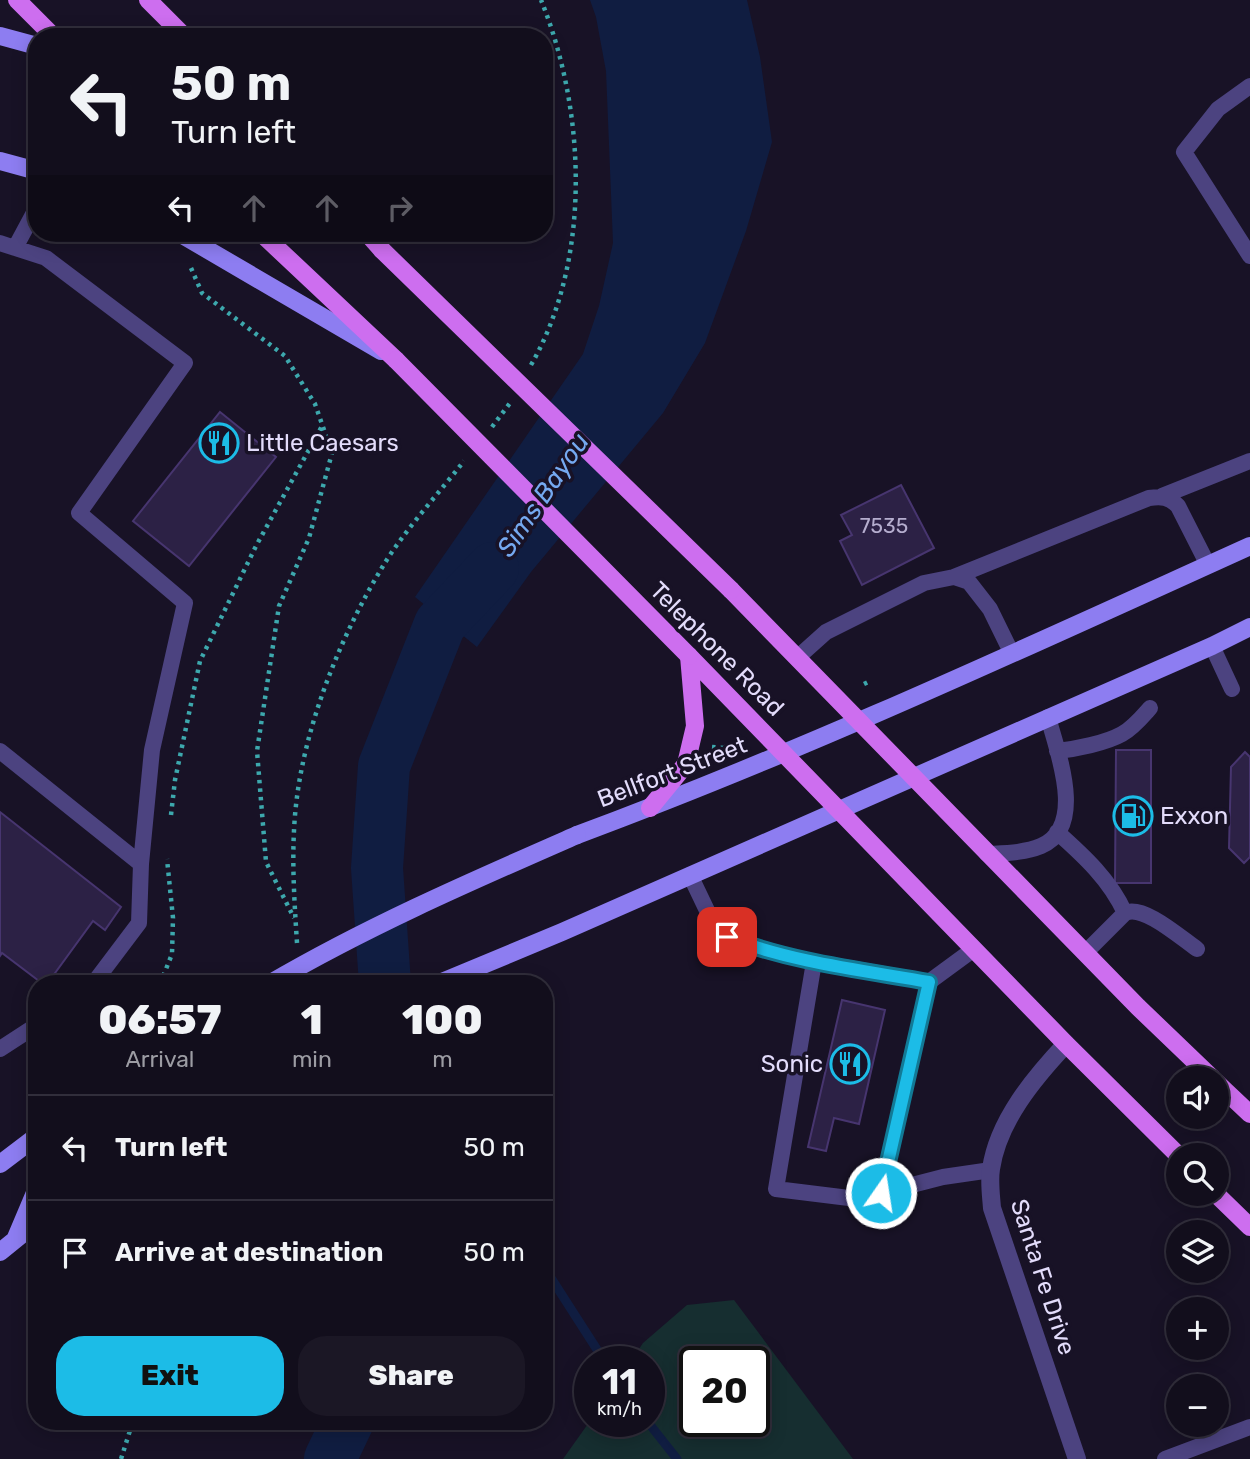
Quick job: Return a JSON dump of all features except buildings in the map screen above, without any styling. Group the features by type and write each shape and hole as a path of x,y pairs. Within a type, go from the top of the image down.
{"main road":[{"path":"17,0 45,28"},
{"path":"148,0 177,28"},
{"path":"0,36 28,44"},
{"path":"0,161 28,169"},
{"name":"Telephone Road","path":"194,242 396,360 1166,1143"},
{"path":"271,242 396,360"},
{"name":"Telephone Road","path":"371,242 731,590 1085,953 1200,1066"},
{"path":"375,242 382,250"},
{"name":"Bellfort Street","path":"284,975 324,952 436,897 577,835 786,754 1250,546"},
{"path":"459,975 562,932 1250,627"},
{"path":"650,808 685,764 695,726 689,656"},
{"path":"1229,1094 1250,1114"},
{"path":"0,1164 28,1143"},
{"path":"1228,1206 1250,1227"},
{"path":"15,1240 28,1209"},
{"path":"0,1252 28,1229"}],"street":[{"name":"Santa Fe Drive","path":"1066,1044 1039,1072 1001,1134 991,1170 992,1208 1077,1459"}],"lane":[{"path":"1250,86 1218,109 1184,152 1250,256"},
{"path":"28,219 8,246 46,258 185,363 79,513 185,603 152,750 141,864 139,923 100,975"},
{"path":"797,658 826,632 924,583 954,577 1149,498 1162,496 1250,461"},
{"path":"1162,496 1178,506 1208,565"},
{"path":"954,577 969,582 984,600 1012,654"},
{"path":"1212,646 1232,689"},
{"path":"1057,751 1073,750 1121,735 1150,708"},
{"path":"988,854 1019,852 1043,845 1058,831 1067,810 1064,774 1048,717"},
{"path":"0,751 141,864"},
{"path":"1058,831 1109,884 1125,913"},
{"path":"690,875 713,923 727,937 752,947 814,962 929,982"},
{"path":"1085,953 1131,910 1153,918 1197,949"},
{"path":"881,1193 929,982 974,950"},
{"path":"814,962 776,1189 849,1198 943,1177 991,1170"},
{"path":"0,1049 28,1031"},
{"path":"1165,1459 1250,1427"}],"path":[{"path":"541,0 552,28"},
{"path":"526,374 545,341 560,298 572,242 576,172 567,91 553,30"},
{"path":"187,260 202,293 285,356 315,404 332,453 309,538 279,606 257,751 266,862 296,922"},
{"path":"484,436 514,395"},
{"path":"171,821 175,780 200,661 256,546 322,425"},
{"path":"298,947 292,874 296,804 306,754 329,674 384,564 468,456"},
{"path":"724,748 730,742"},
{"path":"707,747 724,748 732,756"},
{"path":"164,975 172,954 173,918 166,862 168,848"},
{"path":"121,1459 130,1430"}],"green space":[{"path":"734,1300 768,1346 679,1346 679,1437 770,1437 770,1348 853,1459 563,1459 579,1437 665,1437 665,1346 641,1346 687,1305"}],"water":[{"path":"590,0 747,0 760,57 772,142 746,231 705,343 663,413 531,572 477,647 415,597 583,354 599,306 613,243 606,71 596,17"}],"waterway":[{"name":"Sims Bayou","path":"384,975 377,868 384,766 440,624 493,568"},
{"path":"553,1281 595,1346"},
{"name":"Sims Bayou","path":"330,1459 344,1430"},
{"path":"660,1437 677,1459"}],"place":[{"name":"Little Caesars","path":"219,443"},
{"name":"Exxon","path":"1133,816"},
{"name":"Sonic","path":"850,1064"}],"route":[{"path":"727,937 752,947 814,962 929,982 881,1193"}]}
